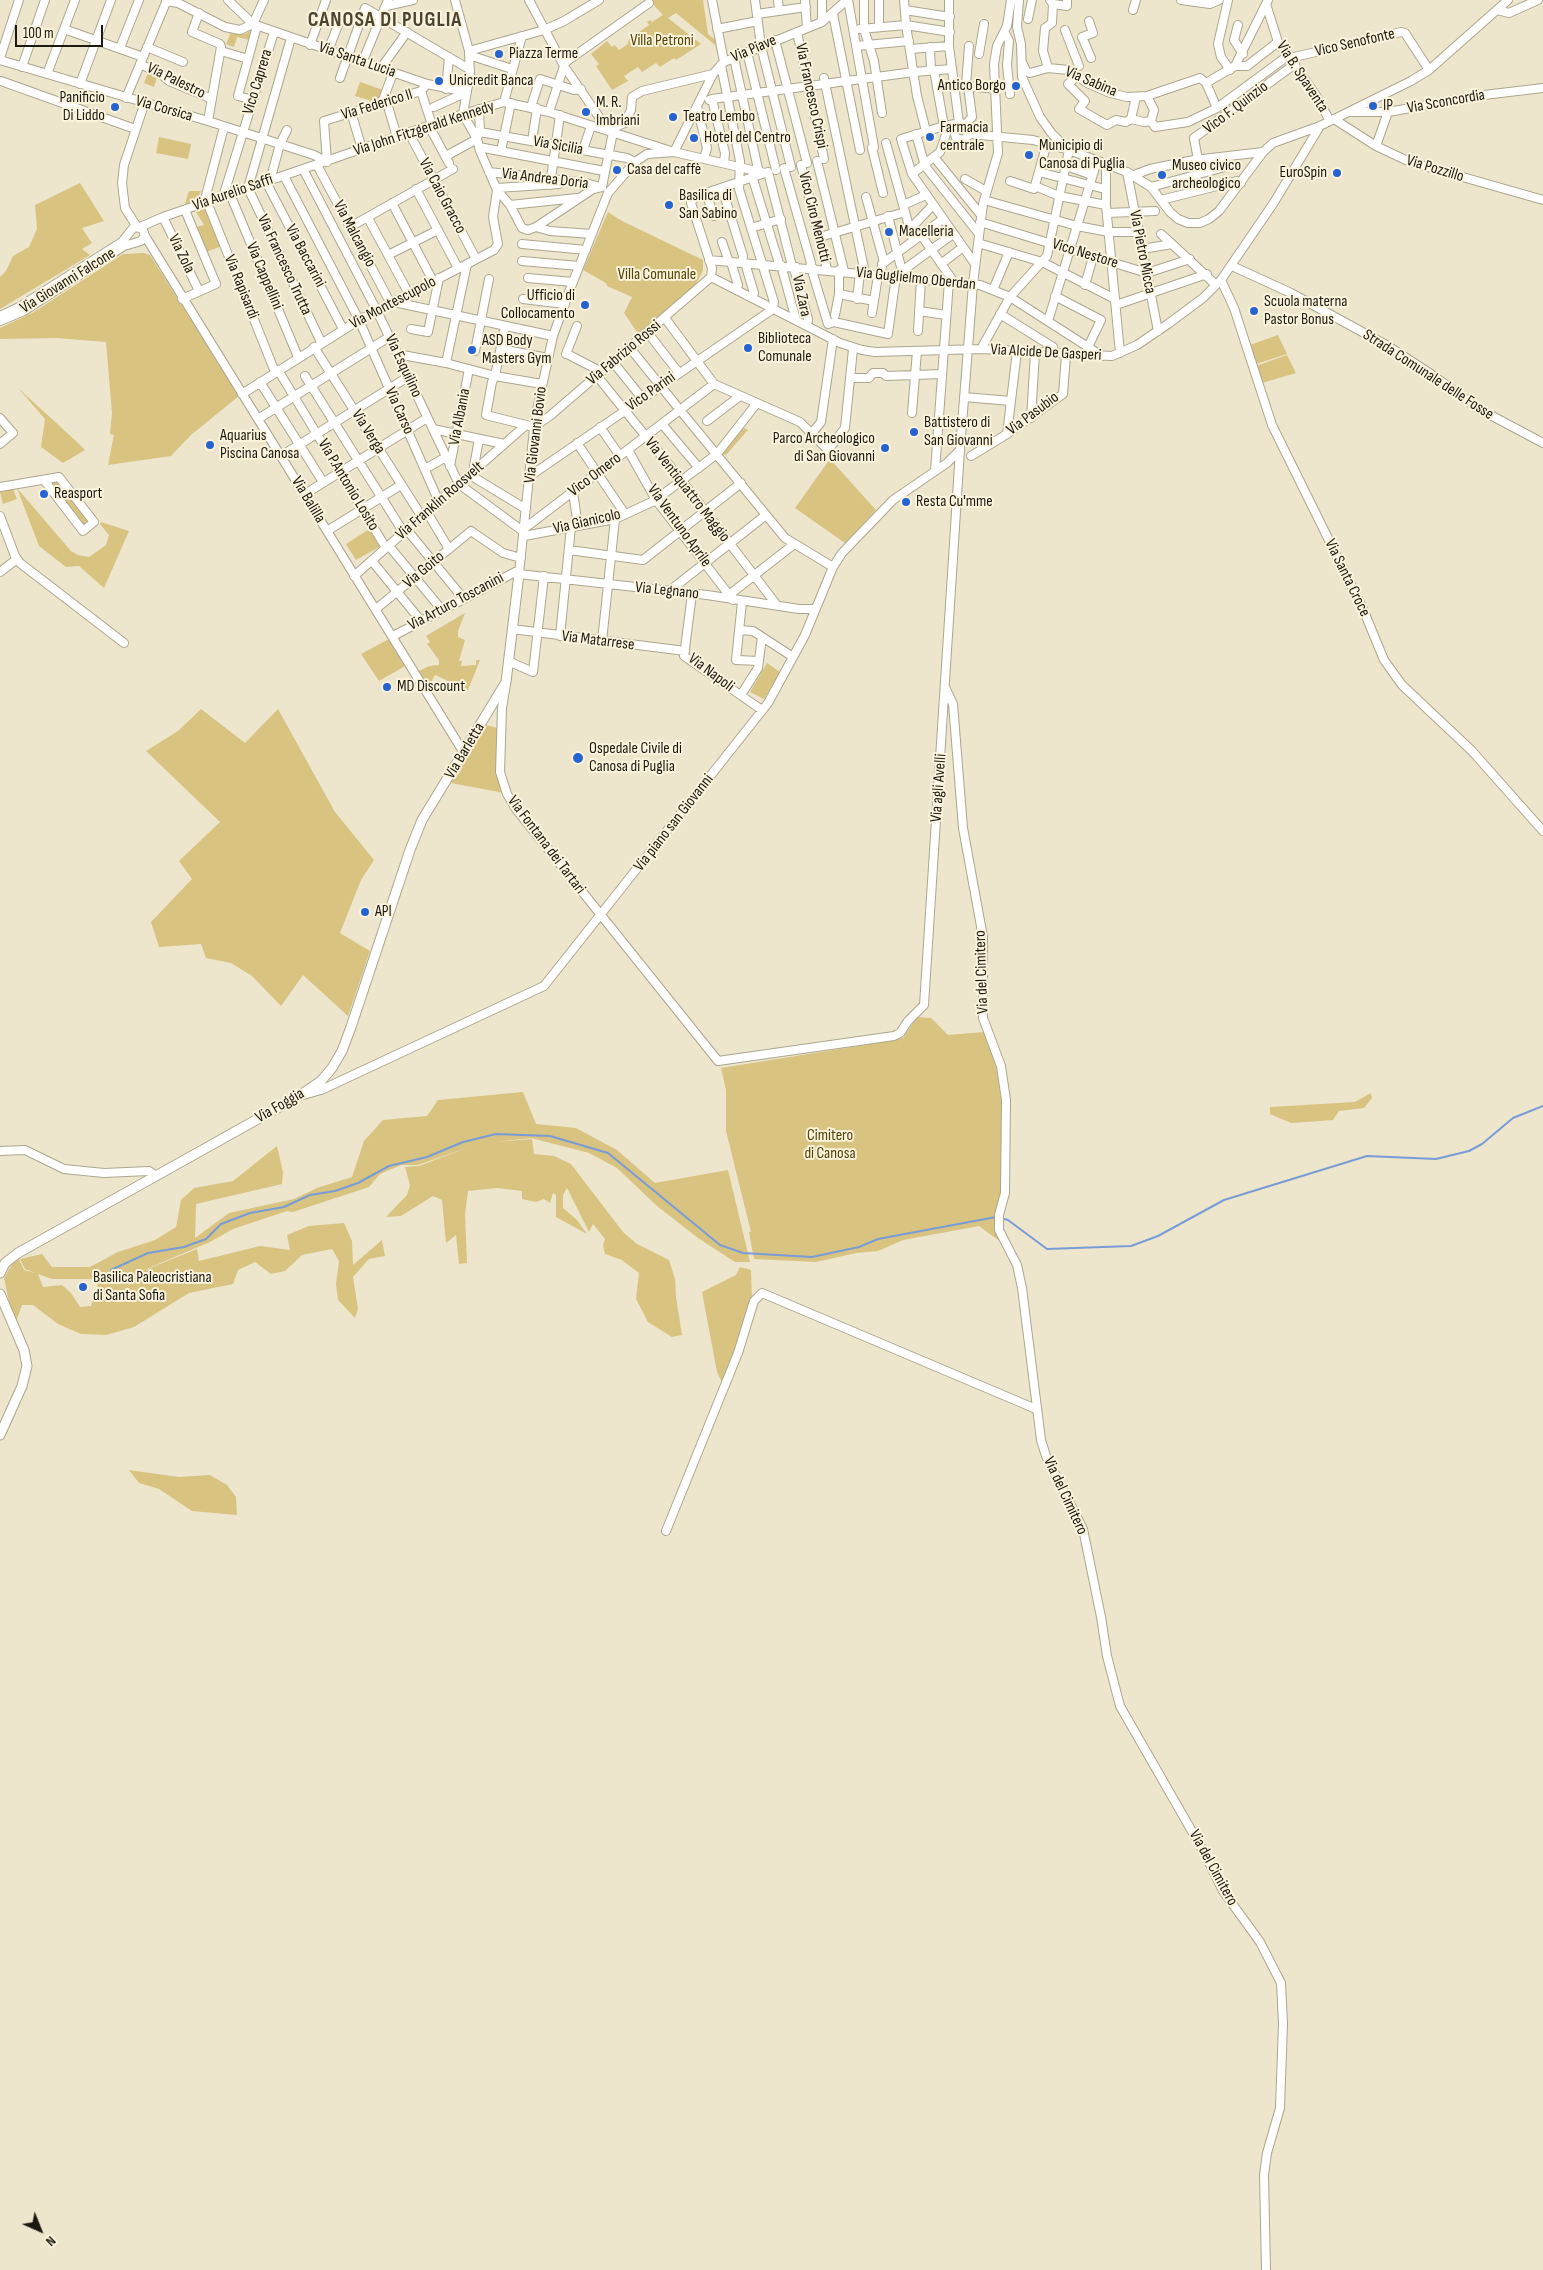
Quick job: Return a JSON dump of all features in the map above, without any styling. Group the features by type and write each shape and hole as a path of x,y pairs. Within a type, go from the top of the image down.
{"main road":[{"name":"Via Giovanni Bovio","path":"506,682 519,572"},
{"name":"Via Barletta","path":"422,820 506,682"},
{"name":"Via Foggia","path":"0,1272 7,1261 18,1253 299,1096 321,1081 342,1050 422,820"},
{"path":"0,1297 24,1350 27,1366 22,1386 0,1436"}],"street":[{"path":"0,59 19,0"},
{"path":"22,67 45,0"},
{"path":"47,74 75,0"},
{"path":"80,84 111,0"},
{"path":"120,48 138,0"},
{"path":"126,98 167,0 178,3 235,29 244,29 255,25"},
{"name":"Via Santa Lucia","path":"228,0 255,25 362,64 446,89 467,92"},
{"path":"253,100 238,96 255,25 264,0"},
{"path":"310,44 326,0"},
{"path":"362,64 387,3 413,0"},
{"path":"455,0 469,53 467,92 463,114 479,135"},
{"path":"529,0 564,65 610,131 602,187 607,197"},
{"path":"469,53 544,30 564,21 599,0"},
{"path":"715,0 717,29 727,97 740,166 738,182 774,309"},
{"path":"755,0 761,46 813,274 832,320 888,334 901,275 898,252 888,216"},
{"path":"778,0 779,10"},
{"path":"822,0 822,22"},
{"path":"847,0 883,193"},
{"name":"Via Piave","path":"674,152 713,74 722,63 822,22 833,14 841,3 847,0"},
{"path":"864,0 864,29 876,77 882,113"},
{"path":"879,0 879,27"},
{"path":"904,0 917,96 930,130"},
{"path":"949,0 950,32 948,46 951,69 962,124 970,134"},
{"path":"1010,94 1007,65 1009,41 1006,30 1014,6 1019,0"},
{"path":"1028,19 1032,0"},
{"path":"1134,10 1136,0"},
{"path":"1181,0 1210,4 1219,0"},
{"path":"1228,0 1218,44 1221,57 1233,68"},
{"path":"945,130 954,137 963,140 970,134 996,135 1069,150 1130,174 1151,187 1178,219 1188,223 1200,223 1214,216 1263,152 1273,143 1320,126 1396,90 1430,70 1508,0"},
{"path":"1496,10 1509,12 1538,0"},
{"path":"1048,68 1043,51 1045,28 1052,23 1052,2 1067,3"},
{"path":"1233,68 1242,54 1267,2"},
{"name":"Via B. Spaventa","path":"1267,2 1278,42 1292,59 1332,120"},
{"path":"549,112 564,65 649,3"},
{"path":"717,29 779,10 806,4 807,28"},
{"path":"1014,6 1022,62 1022,77 1040,116 1052,134 1069,150"},
{"path":"340,78 365,8 469,69"},
{"path":"905,10 950,17"},
{"path":"199,13 192,32 220,44 221,51 208,121"},
{"path":"833,14 860,150"},
{"path":"1089,21 1093,33 1082,37 1082,39 1091,58"},
{"path":"979,54 984,24"},
{"path":"328,51 338,25"},
{"path":"853,29 906,25 950,32"},
{"path":"1238,25 1234,40 1242,54"},
{"path":"1006,30 1017,27"},
{"name":"Via Palestro","path":"64,29 120,48 142,60 169,81 212,99"},
{"name":"Via agli Avelli","path":"718,1061 894,1036 900,1033 908,1021 924,1005 960,450 973,284 984,200 998,153 994,64 997,46 1006,30"},
{"path":"1065,30 1079,66"},
{"name":"Vico Caprera","path":"227,196 242,132 274,32"},
{"path":"380,68 407,32"},
{"name":"Via Francesco Crispi","path":"797,32 809,86 820,160 841,271 839,294 832,320"},
{"name":"Vico Senofonte","path":"1292,59 1401,32 1405,34 1430,70"},
{"path":"501,151 512,69 522,36"},
{"path":"248,188 261,138 292,38"},
{"name":"Vico Ciro Menotti","path":"775,40 788,90 827,269"},
{"path":"1217,108 1206,82 1233,68 1247,66 1278,42"},
{"path":"856,46 909,45 930,48 948,46"},
{"path":"954,137 953,129 972,117 968,86 966,85 969,46"},
{"path":"147,47 183,62"},
{"path":"912,174 940,152 945,130 932,70 930,48"},
{"path":"221,51 248,59"},
{"path":"747,52 757,94 767,171"},
{"path":"469,53 512,69"},
{"path":"446,89 449,57"},
{"path":"734,58 742,95 767,171"},
{"name":"Via Corsica","path":"0,59 208,121 280,144 327,162"},
{"path":"1147,96 1154,110 1151,121 1155,127 1188,122 1217,108 1292,59"},
{"name":"Vico F. Quinzio","path":"1198,160 1194,138 1292,59"},
{"name":"Via Sabina","path":"1022,62 1026,71 1030,73 1048,68 1069,70 1077,76 1110,92 1136,97 1147,96 1200,78 1206,82"},
{"path":"704,158 707,148 698,103 712,99 788,90 825,81 846,82 914,72 951,69"},
{"path":"393,73 384,104 397,137"},
{"path":"626,136 625,123 632,97 642,91 713,74"},
{"path":"1077,76 1068,84 1085,101 1079,109 1107,125 1116,120 1126,122 1132,119 1144,122 1151,121"},
{"path":"532,141 534,108 540,79 581,90"},
{"path":"1,81 135,128"},
{"path":"825,81 855,228 862,273 857,299"},
{"name":"Via Federico II","path":"327,162 324,121 421,91 428,84"},
{"path":"968,86 995,89"},
{"name":"Via Sconcordia","path":"1349,112 1388,112 1543,88"},
{"path":"421,91 430,126 449,163"},
{"path":"434,107 467,92"},
{"path":"1132,119 1136,97"},
{"path":"712,99 725,153 724,163"},
{"path":"135,229 144,232 141,240 132,239 135,229 132,219 125,208 122,183 124,165 145,102"},
{"name":"Via John Fitzgerald Kennedy","path":"327,162 463,114 508,103 560,115 674,152"},
{"path":"479,109 479,147 497,189 510,205 522,228 528,230 536,227 593,189 602,187"},
{"path":"351,112 362,149"},
{"path":"1376,146 1388,112"},
{"path":"497,189 550,183 560,115"},
{"name":"Via Pozzillo","path":"1332,120 1376,146 1410,162 1543,200"},
{"path":"610,131 625,123"},
{"path":"962,124 945,130 930,130 901,139 912,174 976,264"},
{"path":"583,150 591,126"},
{"name":"Via Alcide De Gasperi","path":"712,277 854,349 875,352 981,349 1104,357 1120,353 1158,331 1203,298 1219,282 1232,266 1320,126"},
{"path":"205,203 224,127"},
{"path":"268,182 280,144 287,130"},
{"name":"Via Caio Gracco","path":"409,133 432,180 476,259"},
{"path":"916,134 924,166 979,234"},
{"path":"350,227 432,180 479,135"},
{"name":"Via Sicilia","path":"479,135 504,136 638,160"},
{"path":"638,160 642,142"},
{"path":"886,143 913,241"},
{"path":"1010,181 1034,189 1047,144"},
{"path":"479,147 604,171"},
{"path":"981,349 1010,297 1047,256 1069,150"},
{"path":"638,160 647,154 674,152 767,171"},
{"path":"1130,174 1198,160 1263,152"},
{"path":"934,156 981,219"},
{"name":"Via Giovanni Bovio","path":"519,572 534,427 553,336 607,197 638,160"},
{"path":"1048,321 1097,161"},
{"name":"Via Aurelio Saffi","path":"135,229 163,217 327,162"},
{"name":"Via Malcangio","path":"318,164 392,303"},
{"path":"1106,164 1106,205 1120,353"},
{"path":"1066,166 1092,175"},
{"path":"1151,187 1226,168"},
{"name":"Via Esquilino","path":"304,169 389,337 459,484"},
{"path":"712,277 712,268 691,203 706,193 767,171"},
{"name":"Via Zara","path":"767,171 808,319 807,326"},
{"name":"Via Andrea Doria","path":"489,172 550,183 586,183 602,187"},
{"path":"1039,172 1063,180 1101,188"},
{"name":"Via Pietro Micca","path":"1130,174 1137,232 1158,331"},
{"name":"Via Carso","path":"284,176 359,320 439,502"},
{"path":"752,176 796,320"},
{"path":"965,179 986,191"},
{"path":"1161,200 1237,181 1241,183"},
{"name":"Via Baccarini","path":"268,182 343,329"},
{"path":"1035,186 1060,196 1106,205"},
{"name":"Via Francesco Trutta","path":"248,188 318,345"},
{"path":"722,188 754,293 752,298"},
{"path":"416,189 458,268"},
{"name":"Via Montescupolo","path":"242,394 343,329 498,247 493,216 497,189"},
{"path":"706,193 714,216"},
{"path":"820,237 855,228 888,216 904,209 926,195"},
{"name":"Via Cappellini","path":"227,196 298,357"},
{"path":"866,197 884,262"},
{"path":"510,205 579,198"},
{"path":"984,200 1077,226 1109,232 1137,232"},
{"name":"Via Rapisardi","path":"205,203 276,371"},
{"path":"392,203 413,243 436,280 428,332 411,329"},
{"path":"910,229 933,205"},
{"path":"182,299 216,284 185,210"},
{"path":"1108,214 1155,211"},
{"name":"Via Zola","path":"163,217 199,291"},
{"path":"368,218 409,294"},
{"path":"752,228 781,219"},
{"path":"872,314 882,264 943,219"},
{"name":"Vico Nestore","path":"981,219 1050,244 1147,273"},
{"path":"536,227 550,231 592,234"},
{"name":"Via Giovanni Falcone","path":"0,316 21,306 122,242 135,229"},
{"path":"388,256 438,230"},
{"path":"901,275 953,234"},
{"name":"Via Santa Croce","path":"1161,234 1219,282 1234,308 1272,425 1363,609 1384,660 1402,685 1472,751 1543,831"},
{"path":"921,235 952,282 946,315 935,471"},
{"name":"Via Giovanni Falcone","path":"0,321 24,311 124,246 141,240"},
{"name":"Via Balilla","path":"141,240 151,248 464,753"},
{"path":"722,242 738,285 736,290"},
{"path":"978,243 1042,262 1116,302 1151,294 1207,274"},
{"path":"522,244 586,250"},
{"path":"1142,249 1172,244"},
{"path":"941,264 963,248"},
{"path":"994,290 1009,252"},
{"path":"1085,285 1093,257"},
{"path":"1147,273 1190,259"},
{"name":"Via Guglielmo Oberdan","path":"709,260 827,269 862,273 879,278 901,275 973,284 1010,297 1104,357"},
{"path":"522,262 579,266"},
{"path":"446,363 467,264"},
{"name":"Strada Comunale delle Fosse","path":"1232,266 1291,293 1388,346 1479,409 1543,443"},
{"name":"Via Fabrizio Rossi","path":"534,427 600,374 712,277"},
{"path":"528,278 573,282"},
{"path":"475,351 489,279"},
{"path":"918,331 921,279"},
{"path":"839,294 874,301"},
{"path":"1055,296 1100,320 1088,347"},
{"path":"523,298 565,304"},
{"path":"392,303 553,336"},
{"name":"Vico Parini","path":"530,476 774,309"},
{"path":"920,311 946,315"},
{"path":"1000,314 1053,347 1052,353"},
{"path":"665,318 714,384 800,422 828,450 845,428 854,349"},
{"path":"505,326 486,415 534,427"},
{"path":"577,326 568,354 600,374"},
{"path":"648,333 679,373"},
{"path":"258,419 389,337"},
{"path":"812,433 821,422 833,339"},
{"name":"Via Verga","path":"318,345 331,374 353,410 401,485 425,514 448,549"},
{"path":"630,348 785,538 833,567"},
{"path":"501,349 548,358"},
{"path":"912,412 917,351"},
{"path":"1007,434 1017,351"},
{"path":"1031,418 1035,353"},
{"path":"397,354 446,363 495,376 542,384"},
{"name":"Via Pasubio","path":"971,456 1031,418 1062,394 1066,355"},
{"path":"613,362 642,398"},
{"name":"Via Albania","path":"450,466 469,369"},
{"name":"Via P.Antonio Losito","path":"276,371 388,547 416,577 442,610"},
{"path":"850,378 869,378 873,373 883,373 886,376 942,374"},
{"name":"Via Ventiquattro Maggio","path":"600,374 624,410 682,480 704,512 776,604"},
{"path":"305,376 405,532 463,598"},
{"path":"281,456 408,377"},
{"path":"260,382 323,482"},
{"name":"Vico Omero","path":"524,532 662,424 678,407 714,384"},
{"path":"707,421 740,396"},
{"path":"964,397 1011,401"},
{"name":"Via Gianicolo","path":"524,532 575,527 615,519 656,500 717,454 757,403"},
{"path":"0,418 13,433 0,444"},
{"path":"305,494 428,418"},
{"path":"662,424 699,468"},
{"name":"Via Franklin Roosvelt","path":"354,576 526,426"},
{"path":"600,427 620,456"},
{"path":"433,429 504,444"},
{"path":"480,439 471,474 526,509"},
{"path":"577,443 625,514"},
{"name":"Via Ventuno Aprile","path":"628,450 656,500 731,598"},
{"name":"Via piano san Giovanni","path":"299,1096 321,1090 544,986 762,710 793,657 833,567 842,553 879,513 900,495 952,459 960,450"},
{"path":"425,470 446,457"},
{"path":"0,487 59,477 94,522 83,531 44,480"},
{"path":"570,550 643,560 741,483"},
{"path":"459,484 524,532"},
{"path":"327,531 401,485"},
{"path":"560,636 570,550 575,527 573,492"},
{"path":"668,592 766,515"},
{"path":"0,516 17,560 124,643"},
{"path":"602,641 615,519"},
{"name":"Via Goito","path":"376,610 471,531 503,553 521,558"},
{"path":"731,598 793,544"},
{"path":"0,572 17,560"},
{"path":"372,561 421,621"},
{"name":"Via Legnano","path":"519,572 668,592 731,598 742,602 776,604 799,609 815,608"},
{"name":"Via Arturo Toscanini","path":"393,636 463,598 519,572"},
{"path":"508,661 533,672 544,576"},
{"name":"Via Napoli","path":"692,594 684,656 762,710"},
{"path":"742,602 736,660 759,662"},
{"name":"Via Matarrese","path":"512,629 685,651"},
{"path":"739,630 753,631 793,657"},
{"path":"741,695 758,668 762,637"},
{"name":"Via Fontana dei Tartari","path":"506,682 502,708 500,772 502,784 516,809 718,1061"},
{"name":"Via del Cimitero","path":"945,687 953,704 963,828 983,937 983,1018 1001,1066 1006,1100 1005,1193 999,1218 999,1230 1017,1265 1022,1288 1031,1344 1036,1409 1041,1440 1046,1456 1083,1529 1101,1616 1107,1656 1120,1706 1194,1834 1223,1891 1260,1942 1281,1983 1283,2024 1280,2108 1267,2153 1264,2175 1266,2270"},
{"path":"0,1151 25,1150 64,1169 104,1173 149,1171 156,1176"},
{"path":"666,1531 738,1353 754,1301 762,1292 1036,1409"}],"green space":[{"name":"Villa Petroni","path":"649,0 703,0 708,34 717,41 715,45 676,13 668,18 701,44 676,60 674,58 660,67 656,63 642,72 638,67 624,76 628,81 612,90 596,66 599,64 591,54 607,41 612,47 615,45 619,50 628,44 629,39 649,25 647,22 650,20 652,22 663,15"},
{"path":"252,30 250,40 237,37 234,47 226,44 231,32 245,34"},
{"path":"149,70 158,74 154,87 144,83"},
{"path":"360,82 383,90 379,103 355,96"},
{"path":"159,137 191,144 188,159 156,153"},
{"path":"80,183 104,221 82,228 92,243 82,249 90,255 0,309 0,277 6,271 13,256 29,247 37,229 35,205"},
{"path":"189,191 201,191 197,200 185,204"},
{"path":"206,208 222,246 206,252 196,227 204,225 196,212"},
{"name":"Villa Comunale","path":"608,212 622,221 703,260 703,270 695,286 639,335 624,313 632,297 607,286 606,283 583,270"},
{"path":"144,253 150,255 239,396 191,435 171,456 108,465 114,435 110,434 112,413 106,342 57,338 0,339 0,328 34,312 123,254"},
{"path":"1278,335 1287,354 1256,364 1250,345"},
{"path":"1287,355 1296,373 1262,383 1256,366"},
{"path":"18,388 85,450 63,463 41,447 45,419"},
{"path":"744,428 748,430 726,455 722,454"},
{"path":"830,459 876,510 845,543 795,508"},
{"path":"59,481 91,521 83,527 48,482"},
{"path":"17,488 71,551 78,555 89,557 106,545 109,535 100,524 101,522 129,531 104,588 79,566 66,567 39,546"},
{"path":"13,489 17,499 3,504 0,492"},
{"path":"371,528 381,546 356,560 346,544"},
{"path":"465,613 458,631 458,637 465,640 459,661 462,661 461,666 476,665 476,660 480,660 468,690 435,675 429,686 419,671 429,666 439,665 439,660 427,644 430,642 426,636"},
{"path":"389,639 405,666 379,681 361,654"},
{"path":"767,663 780,672 764,699 750,692"},
{"path":"201,709 245,743 278,709 335,812 374,860 361,880 340,933 370,951 348,1016 303,975 281,1006 252,976 231,963 206,958 201,944 159,947 151,922 192,879 179,861 220,822 146,751 178,731"},
{"path":"486,725 501,729 504,793 451,783"},
{"name":"Cimitero di Canosa","path":"917,1017 931,1018 948,1035 984,1032 996,1066 1002,1105 1003,1157 1000,1239 998,1240 979,1226 903,1240 878,1251 856,1253 816,1262 754,1259 749,1232 751,1232 726,1131 726,1090 721,1068 896,1040 903,1038"},
{"path":"523,1092 536,1124 576,1128 617,1150 655,1183 728,1170 750,1262 735,1262 698,1238 657,1206 617,1168 589,1153 531,1138 494,1142 532,1139 534,1154 554,1156 571,1164 623,1232 637,1244 669,1260 675,1279 682,1335 672,1337 648,1322 636,1299 639,1273 622,1260 605,1254 603,1245 605,1239 593,1224 589,1232 567,1188 563,1195 563,1208 577,1220 587,1234 556,1217 556,1195 553,1193 550,1203 544,1199 536,1202 522,1199 522,1191 497,1188 468,1191 465,1214 467,1263 459,1264 456,1235 446,1243 442,1200 433,1196 401,1216 386,1217 407,1195 410,1185 405,1167 419,1166 469,1147 418,1165 401,1165 380,1174 369,1187 233,1229 210,1242 125,1278 197,1249 199,1261 260,1246 290,1250 287,1235 309,1226 344,1223 352,1241 353,1265 382,1240 385,1256 369,1259 353,1277 358,1309 355,1318 338,1300 336,1284 339,1261 332,1249 302,1255 285,1271 271,1274 255,1262 238,1270 233,1284 189,1293 134,1327 106,1335 81,1334 58,1324 33,1305 22,1305 17,1319 10,1307 4,1278 12,1264 19,1259 24,1270 35,1273 25,1269 20,1259 42,1254 52,1267 90,1267 118,1252 155,1240 176,1227 181,1200 194,1188 233,1181 277,1146 283,1172 282,1184 196,1204 195,1238 229,1213 294,1199 317,1188 352,1177 364,1141 383,1120 427,1116 438,1100","holes":["38,1274 52,1279 94,1279 98,1286 91,1306 80,1307 71,1293 62,1285 43,1287"]},
{"path":"1371,1093 1372,1098 1364,1108 1339,1111 1333,1120 1291,1123 1270,1114 1270,1107 1355,1102"},
{"path":"740,1267 751,1270 752,1300 723,1384 717,1372 702,1292 736,1275"},
{"path":"129,1470 179,1477 210,1475 227,1485 236,1497 237,1515 192,1511 159,1489 139,1483"}],"waterway":[{"path":"1000,1218 1008,1220 1047,1249 1131,1246 1158,1236 1224,1200 1367,1156 1436,1159 1469,1151 1482,1144 1513,1118 1543,1106"},
{"path":"111,1270 148,1253 184,1247 206,1239 221,1224 250,1213 284,1207 310,1195 335,1191 358,1183 389,1166 427,1157 463,1142 496,1134 550,1136 608,1153 720,1245 743,1253 812,1257 859,1247 878,1239 996,1217"}],"place":[{"name":"Piazza Terme","path":"499,54"},
{"name":"Unicredit Banca","path":"439,81"},
{"name":"Antico Borgo","path":"1016,86"},
{"name":"IP","path":"1373,106"},
{"name":"Panificio Di Liddo","path":"115,107"},
{"name":"M. R. Imbriani","path":"586,112"},
{"name":"Teatro Lembo","path":"673,117"},
{"name":"Farmacia centrale","path":"930,137"},
{"name":"Hotel del Centro","path":"694,138"},
{"name":"Municipio di Canosa di Puglia","path":"1029,155"},
{"name":"Casa del caffè","path":"617,170"},
{"name":"EuroSpin","path":"1337,173"},
{"name":"Museo civico archeologico","path":"1162,175"},
{"name":"Basilica di San Sabino","path":"669,205"},
{"name":"Macelleria","path":"889,232"},
{"name":"Ufficio di Collocamento","path":"585,305"},
{"name":"Scuola materna Pastor Bonus","path":"1254,311"},
{"name":"Biblioteca Comunale","path":"748,348"},
{"name":"ASD Body Masters Gym","path":"472,350"},
{"name":"Battistero di San Giovanni","path":"914,432"},
{"name":"Aquarius Piscina Canosa","path":"210,445"},
{"name":"Parco Archeologico di San Giovanni","path":"885,448"},
{"name":"Reasport","path":"44,494"},
{"name":"Resta Cu'mme","path":"906,502"},
{"name":"MD Discount","path":"387,687"},
{"name":"Ospedale Civile di Canosa di Puglia","path":"578,758"},
{"name":"API","path":"365,912"},
{"name":"Basilica Paleocristiana di Santa Sofia","path":"83,1287"}],"district":[{"name":"CANOSA DI PUGLIA","path":"385,21"}]}
